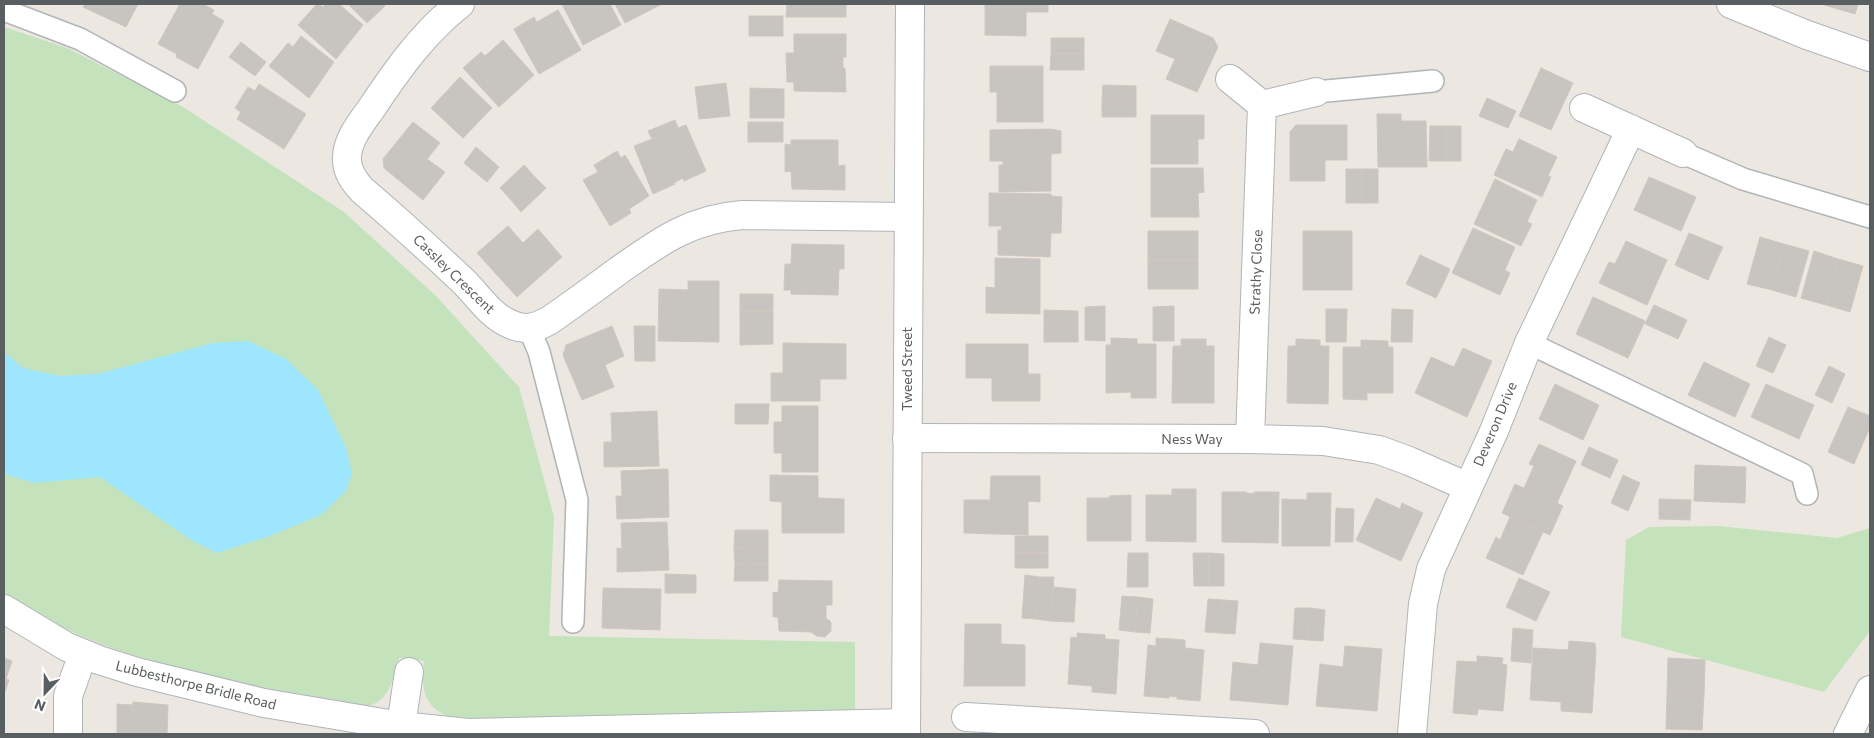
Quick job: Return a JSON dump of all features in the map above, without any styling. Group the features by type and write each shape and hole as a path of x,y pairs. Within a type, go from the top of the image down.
{"street":[{"name":"Cassley Crescent","path":"460,4 429,32 398,67 352,138 347,159 348,170 353,180 362,190 436,255 496,316 509,324 529,328"},
{"name":"Tweed Street","path":"906,729 910,4"},
{"path":"1731,4 1807,35 1870,57"},
{"path":"1230,78 1262,105 1316,92"},
{"name":"Strathy Close","path":"1250,439 1262,105"},
{"path":"1584,108 1683,153"},
{"name":"Deveron Drive","path":"1412,734 1421,620 1428,580 1436,556 1494,431 1529,343 1631,129"},
{"path":"529,328 539,326 550,320 668,237 704,221 742,215 908,217"},
{"name":"Ness Way","path":"907,438 1323,441 1365,447 1395,455 1468,487"},
{"name":"Lubbesthorpe Bridle Road","path":"4,609 49,637 83,654 130,670 264,703 401,726 468,733 906,729"},
{"path":"68,734 68,696 83,654"},
{"path":"401,726 409,672"},
{"path":"1848,734 1870,690"},
{"path":"966,717 1058,728 1256,734"}],"lane":[{"path":"4,10 80,39 175,90"},
{"path":"1316,92 1433,81"},
{"path":"1683,153 1743,179 1870,216"},
{"path":"529,328 539,352 577,500 573,622"},
{"path":"1529,343 1802,474 1806,494"}],"green space":[{"path":"4,27 67,48 183,107 344,212 436,296 519,387 554,517 549,636 855,642 855,712 454,719 436,709 426,697 423,681 424,661 399,658 390,687 381,699 375,704 361,707 345,705 214,677 131,654 78,635 53,623 4,593"},
{"path":"1718,526 1837,538 1870,528 1870,631 1824,692 1621,637 1626,540 1649,527"}],"water":[{"path":"248,341 286,359 318,390 346,448 352,474 346,491 321,515 267,537 217,553 191,540 100,477 34,483 4,474 4,352 23,368 59,376 98,374 213,343"}],"building":[{"path":"85,4 138,4 126,27 83,7"},
{"path":"180,4 203,4 214,10 212,14 224,21 198,69 176,57 177,54 158,44"},
{"path":"317,4 323,7 326,4 339,4 363,25 336,59 298,25"},
{"path":"348,4 383,4 385,6 367,23"},
{"path":"562,4 610,4 621,25 583,45"},
{"path":"615,4 662,4 625,23"},
{"path":"787,4 846,4 846,17 786,17"},
{"path":"985,4 1048,4 1048,12 1026,12 1026,36 985,35"},
{"path":"1821,4 1858,4 1855,14"},
{"path":"558,10 581,50 539,74 514,29 534,17 537,22"},
{"path":"749,16 783,16 783,36 749,36"},
{"path":"1170,19 1213,38 1218,47 1197,92 1166,79 1175,59 1156,51"},
{"path":"794,34 846,34 846,57 843,57 843,68 845,68 846,92 794,91 794,82 787,82 786,53 794,53"},
{"path":"301,36 334,62 309,98 269,66 288,43 293,47"},
{"path":"1051,38 1084,38 1084,54 1051,54"},
{"path":"503,40 534,75 499,107 463,68 481,52 485,56"},
{"path":"241,42 266,62 255,76 229,57"},
{"path":"1051,54 1084,54 1084,70 1050,70"},
{"path":"990,66 1043,66 1043,122 997,122 997,92 990,92"},
{"path":"1541,68 1573,83 1551,130 1519,116"},
{"path":"460,77 492,108 463,138 431,108"},
{"path":"726,83 730,116 699,119 695,87"},
{"path":"259,84 306,114 284,149 237,119 241,112 235,108 248,87 255,91"},
{"path":"1103,85 1136,86 1136,102 1102,101"},
{"path":"750,88 784,89 784,118 750,118"},
{"path":"1487,98 1516,111 1508,128 1479,116"},
{"path":"1102,101 1136,102 1136,117 1102,117"},
{"path":"1377,114 1401,114 1401,121 1426,121 1427,167 1378,167"},
{"path":"1151,115 1204,115 1204,139 1198,139 1198,164 1151,164"},
{"path":"675,120 678,128 686,125 706,171 684,181 683,178 675,184 653,194 634,146 652,139 648,131"},
{"path":"413,122 440,143 427,159 445,172 423,200 384,168 383,159"},
{"path":"748,122 783,122 783,142 748,142"},
{"path":"1296,125 1347,125 1347,160 1325,160 1325,181 1290,181 1290,132"},
{"path":"1430,126 1446,126 1446,161 1429,161"},
{"path":"1446,126 1461,126 1461,161 1446,161"},
{"path":"1051,129 1061,131 1061,153 1051,154 1051,191 999,192 999,165 1003,165 1003,161 990,161 990,130"},
{"path":"1519,139 1557,157 1548,176 1551,177 1542,197 1494,175 1506,149 1513,152"},
{"path":"791,140 838,140 838,166 845,165 845,190 792,189 791,171 785,172 785,144 791,145"},
{"path":"476,147 499,167 487,182 464,163"},
{"path":"617,151 621,158 625,155 649,196 629,209 631,213 610,226 583,180 598,172 594,165"},
{"path":"524,165 535,177 511,200 500,188"},
{"path":"1151,168 1203,168 1204,192 1198,193 1199,217 1151,217"},
{"path":"1346,169 1362,169 1362,203 1346,203"},
{"path":"1362,169 1378,169 1378,203 1362,203"},
{"path":"535,177 546,188 521,212 511,200"},
{"path":"1649,177 1696,197 1681,231 1634,210"},
{"path":"1495,179 1537,200 1527,222 1532,224 1521,246 1474,224"},
{"path":"989,193 1051,194 1051,196 1062,197 1061,233 1051,233 1050,257 998,255 998,230 1002,230 1001,226 989,226"},
{"path":"508,226 523,243 538,229 562,257 517,297 477,253"},
{"path":"1473,228 1515,247 1505,270 1510,273 1500,295 1452,273"},
{"path":"1148,231 1198,231 1198,260 1148,260"},
{"path":"1303,231 1352,231 1352,290 1303,290"},
{"path":"1689,233 1723,247 1715,264 1682,249"},
{"path":"1760,237 1784,244 1772,290 1747,284"},
{"path":"1626,241 1667,260 1647,305 1599,283 1609,262 1615,264"},
{"path":"792,244 844,245 844,269 839,269 838,295 791,294 791,290 784,290 785,264 791,264"},
{"path":"1784,244 1809,251 1796,297 1772,290"},
{"path":"1682,249 1715,264 1708,280 1675,265"},
{"path":"1814,251 1838,259 1826,305 1801,298"},
{"path":"1420,255 1450,269 1443,284 1413,270"},
{"path":"995,258 1040,259 1040,314 986,313 986,287 995,288"},
{"path":"1838,259 1863,266 1850,312 1826,305"},
{"path":"1148,260 1198,260 1198,289 1148,289"},
{"path":"1413,270 1443,284 1436,298 1406,284"},
{"path":"688,281 719,281 719,342 658,341 659,289 688,290"},
{"path":"740,294 773,294 773,311 740,311"},
{"path":"1593,297 1645,321 1628,358 1576,334"},
{"path":"1654,305 1687,320 1678,339 1645,324"},
{"path":"1105,306 1105,341 1085,340 1085,307"},
{"path":"1174,306 1174,341 1153,341 1153,307"},
{"path":"1326,309 1347,309 1346,342 1326,342"},
{"path":"1392,309 1413,310 1412,342 1391,342"},
{"path":"1044,310 1078,311 1078,327 1044,326"},
{"path":"740,311 773,311 773,328 740,328"},
{"path":"612,326 624,356 605,365 614,387 582,400 563,355 566,345"},
{"path":"634,326 655,326 655,361 635,361"},
{"path":"1044,326 1078,327 1078,342 1044,342"},
{"path":"740,328 773,328 773,344 740,345"},
{"path":"1769,337 1786,345 1773,373 1756,366"},
{"path":"1111,338 1137,339 1137,344 1156,344 1156,398 1131,398 1131,392 1106,393 1106,345 1111,345"},
{"path":"1181,339 1206,339 1206,346 1214,346 1214,403 1172,403 1173,346 1181,346"},
{"path":"1296,339 1320,340 1320,346 1329,346 1328,404 1287,403 1288,346 1296,346"},
{"path":"1361,340 1388,341 1388,347 1393,347 1393,393 1367,393 1367,400 1343,399 1343,347 1361,347"},
{"path":"783,343 846,344 846,379 820,379 820,401 771,401 771,373 783,373"},
{"path":"966,344 1028,344 1028,374 1040,374 1040,401 992,401 992,378 966,378"},
{"path":"1463,348 1492,361 1467,417 1415,393 1431,357 1454,367"},
{"path":"1704,362 1750,384 1735,417 1688,395"},
{"path":"1829,366 1845,374 1832,403 1815,395"},
{"path":"1555,384 1599,405 1583,440 1539,419"},
{"path":"1766,384 1814,405 1799,439 1751,417"},
{"path":"735,404 769,404 768,424 735,424"},
{"path":"782,406 818,406 818,472 782,472 782,453 774,453 774,422 782,422"},
{"path":"1848,407 1870,416 1870,427 1854,464 1828,452"},
{"path":"657,411 659,466 604,467 604,442 612,442 611,413"},
{"path":"1539,444 1576,461 1557,503 1524,488 1534,466 1529,464"},
{"path":"1589,447 1618,460 1610,478 1581,465"},
{"path":"1695,465 1746,467 1745,503 1694,501"},
{"path":"668,469 669,517 617,519 616,496 622,496 621,471"},
{"path":"770,475 818,476 818,498 844,499 844,533 782,533 782,502 770,501"},
{"path":"1623,475 1640,483 1628,511 1611,503"},
{"path":"991,476 1040,476 1040,502 1028,501 1028,535 964,533 964,500 990,500"},
{"path":"1515,484 1563,506 1550,535 1502,513"},
{"path":"1172,489 1196,489 1196,542 1146,541 1146,495 1172,495"},
{"path":"1222,492 1254,494 1254,492 1279,492 1278,543 1222,542"},
{"path":"1307,493 1331,493 1330,546 1282,546 1282,499 1307,500"},
{"path":"1131,495 1131,541 1087,541 1087,498"},
{"path":"1376,498 1400,509 1402,503 1423,513 1401,561 1356,540"},
{"path":"1659,499 1691,500 1690,520 1659,519"},
{"path":"1336,508 1354,509 1353,542 1335,542"},
{"path":"1510,517 1543,532 1523,575 1486,558 1496,537 1500,540"},
{"path":"667,522 669,570 617,572 617,548 622,549 621,523"},
{"path":"735,530 768,530 768,547 734,548"},
{"path":"1015,536 1048,536 1048,553 1015,553"},
{"path":"768,547 768,564 735,565 734,548"},
{"path":"1015,553 1048,553 1048,568 1015,568"},
{"path":"1128,553 1148,553 1148,587 1127,587"},
{"path":"1193,553 1209,553 1209,586 1194,586"},
{"path":"1209,553 1224,554 1224,586 1209,586"},
{"path":"768,564 768,581 734,581 735,565"},
{"path":"665,574 696,575 696,593 665,593"},
{"path":"1025,575 1039,577 1036,619 1022,618"},
{"path":"1039,577 1054,577 1050,621 1036,619"},
{"path":"1519,578 1550,592 1543,606 1513,592"},
{"path":"779,580 832,581 832,605 826,605 826,618 831,622 831,631 825,637 817,636 811,632 779,631 778,617 773,617 773,592 778,593"},
{"path":"1053,587 1076,589 1074,622 1050,621"},
{"path":"603,588 661,589 660,630 602,628"},
{"path":"1513,592 1543,606 1536,621 1506,607"},
{"path":"1122,596 1138,597 1135,632 1119,630"},
{"path":"1138,597 1153,599 1150,633 1135,632"},
{"path":"1208,599 1223,600 1221,633 1205,632"},
{"path":"1223,600 1238,601 1235,634 1221,633"},
{"path":"1295,608 1310,608 1308,640 1293,639"},
{"path":"1310,608 1325,610 1323,641 1308,640"},
{"path":"965,624 1001,624 1001,644 1025,645 1025,686 964,686"},
{"path":"1513,628 1533,630 1531,663 1511,661"},
{"path":"1077,633 1105,635 1105,639 1119,640 1116,694 1092,692 1092,686 1068,684 1071,637 1077,638"},
{"path":"1156,638 1185,640 1185,648 1204,650 1200,701 1177,699 1177,697 1169,696 1169,698 1144,696 1148,645 1156,646"},
{"path":"1569,641 1595,643 1592,713 1561,711 1561,702 1530,700 1533,648 1568,650"},
{"path":"1260,643 1293,646 1288,705 1230,700 1233,662 1258,665"},
{"path":"1345,646 1382,649 1377,711 1316,706 1320,664 1343,667"},
{"path":"1477,656 1503,658 1502,664 1507,665 1503,711 1478,709 1477,715 1453,713 1457,661 1477,662"},
{"path":"4,658 12,661 6,679 9,680 5,692"},
{"path":"1668,658 1705,660 1704,695 1667,694"},
{"path":"1667,694 1704,695 1702,730 1666,729"},
{"path":"133,702 168,705 167,734 117,734 117,704 133,705"}]}
